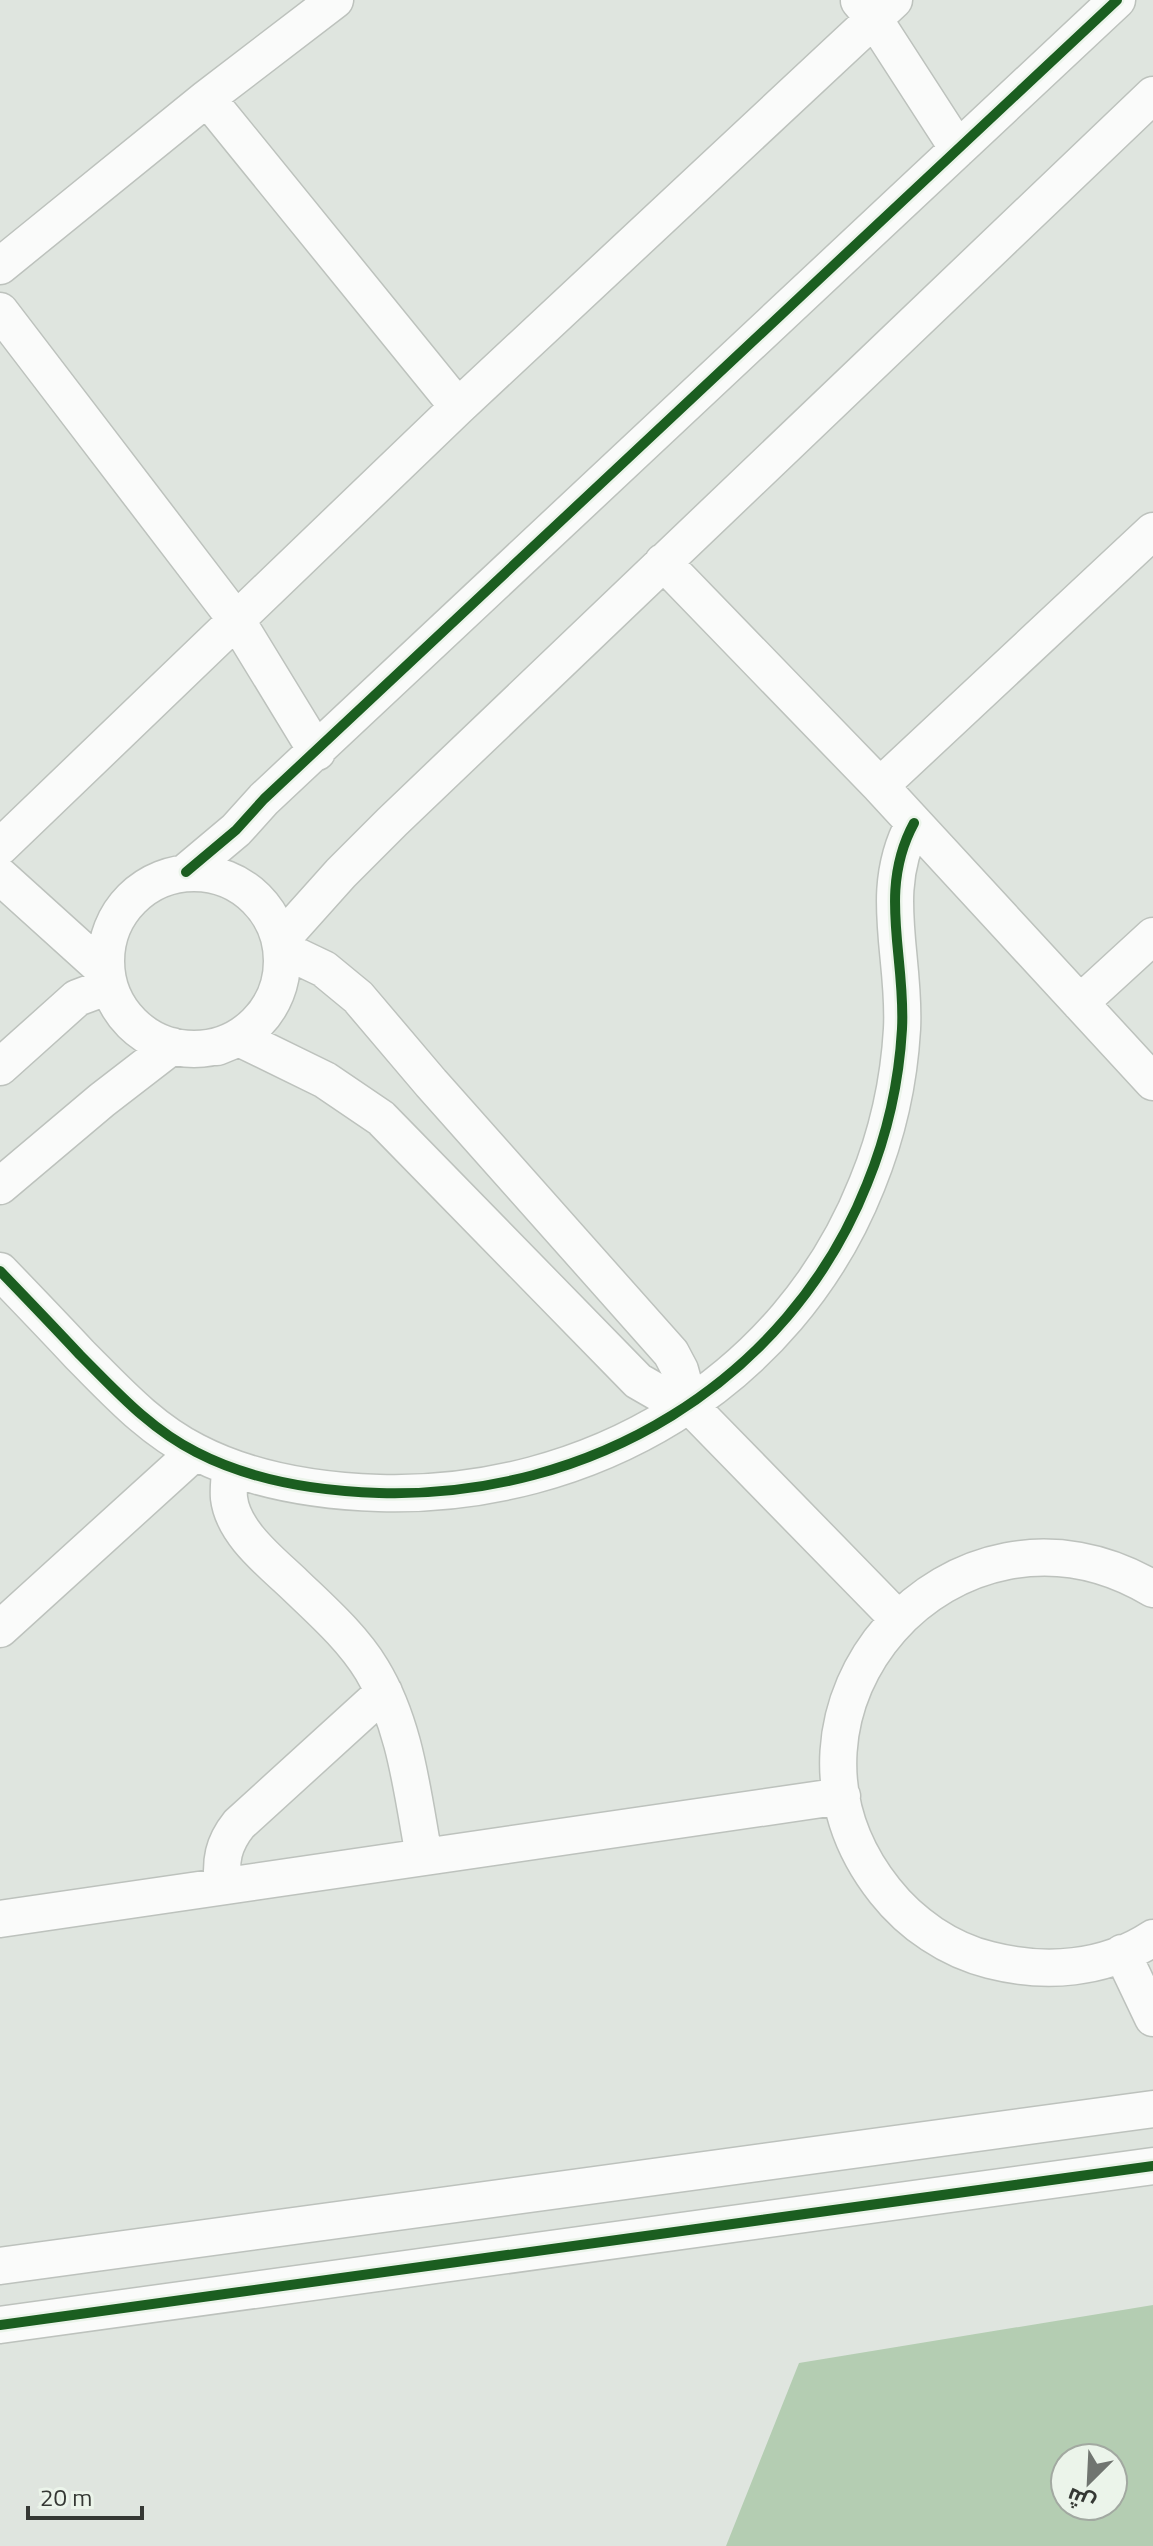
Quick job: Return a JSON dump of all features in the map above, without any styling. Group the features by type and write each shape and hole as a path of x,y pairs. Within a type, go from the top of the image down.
{"street":[{"path":"0,266 207,98 335,0"},
{"path":"186,872 236,830 264,799 1117,0"},
{"path":"0,847 876,6 958,149"},
{"path":"282,944 341,873 392,822 1153,95"},
{"path":"207,98 458,407"},
{"path":"0,311 237,621 317,752"},
{"path":"880,786 1153,531"},
{"path":"663,562 880,786 1080,1003 1146,1066"},
{"path":"0,1271 123,1399 159,1430 195,1452 230,1467 286,1483 347,1492 402,1493 458,1489 514,1481 569,1465 622,1444 690,1406 745,1362 782,1323 816,1280 844,1234 867,1185 885,1134 896,1080 902,1027 893,904 902,848 914,823"},
{"path":"106,978 109,935 120,911 138,892 160,879 186,872 217,875 246,888 268,911 282,944 282,975 275,999 261,1020 241,1036 217,1047"},
{"path":"0,876 106,978 122,1013 144,1034 172,1046 195,1049 217,1047 239,1038 325,1080 381,1118 638,1381 671,1400 690,1406 898,1619"},
{"path":"1080,1003 1153,936"},
{"path":"282,944 324,969 358,997 671,1353 680,1370 690,1406"},
{"path":"0,1067 77,998 106,978"},
{"path":"0,1186 172,1046"},
{"path":"0,1629 195,1452"},
{"path":"230,1467 229,1500 244,1532 265,1559 354,1645 384,1692 401,1733 424,1856"},
{"path":"1153,1589 1109,1568 1078,1560 1045,1558 1012,1560 950,1580 922,1598 898,1619 864,1665 846,1708 840,1742 839,1777 856,1844 872,1875 919,1926 981,1958 1015,1966 1049,1968 1084,1965 1138,1946 1153,2018"},
{"path":"223,1886 221,1859 231,1834 239,1824 384,1692"},
{"path":"0,1919 842,1796"},
{"path":"0,2266 1153,2109"},
{"path":"0,2325 1153,2166"}],"green space":[{"path":"1153,2305 1153,2546 726,2546 799,2363"}],"cycle path":[{"path":"186,872 236,830 264,799 1117,0"},
{"path":"0,1271 149,1421 196,1452 262,1477 308,1487 355,1492 457,1490 533,1475 605,1450 672,1415 733,1371 787,1317 832,1255 867,1184 886,1127 898,1069 902,1002 895,899 903,848 914,823"},
{"path":"0,2325 1153,2166"}]}
